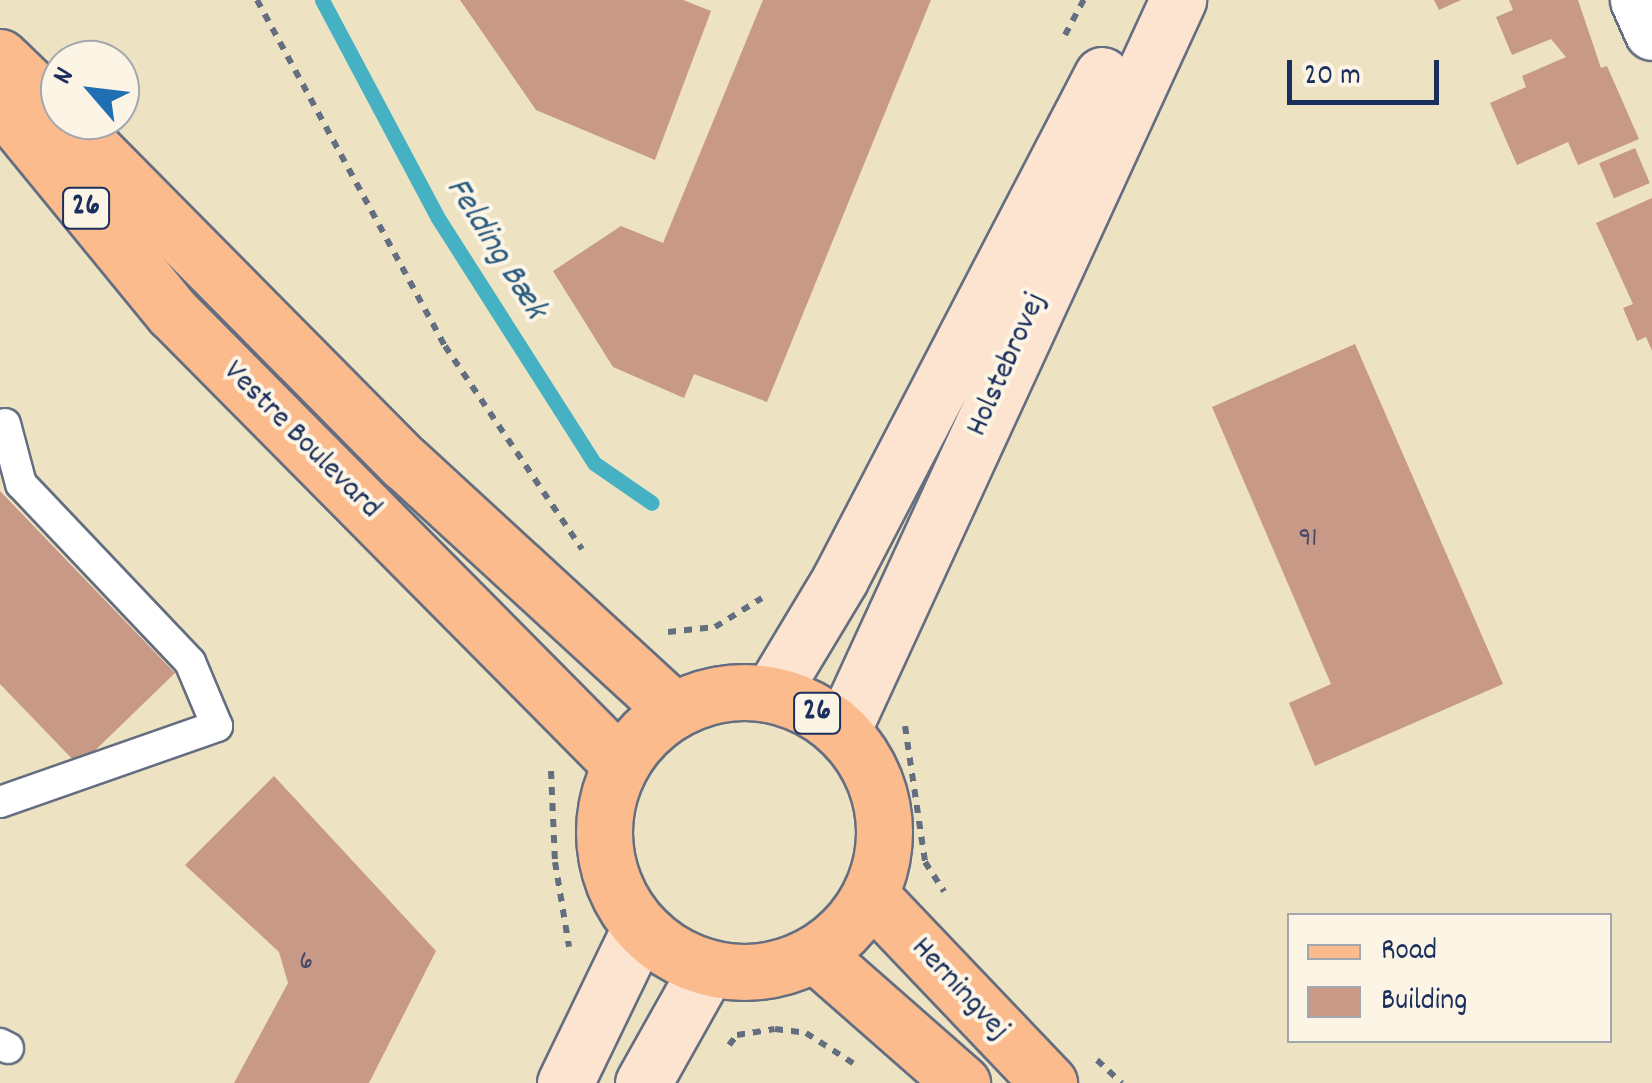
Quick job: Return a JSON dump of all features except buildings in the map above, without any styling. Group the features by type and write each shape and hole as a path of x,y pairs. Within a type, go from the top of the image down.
{"main road":[{"name":"Vestre Boulevard","path":"0,57 40,96"},
{"name":"Vestre Boulevard","path":"0,102 174,313 620,764"},
{"name":"Vestre Boulevard","path":"83,140 228,290 578,606 674,710"},
{"name":"26","path":"738,691 771,694 810,708 842,732 868,767 883,808 884,852 870,895 847,928 815,954 762,971 707,969 670,953 640,928 616,892 604,850 605,806 620,764 643,733 674,710 738,691"},
{"name":"Herningvej","path":"870,895 1049,1083"},
{"name":"Herningvej","path":"815,954 962,1083"}],"street":[{"name":"Holstebrovej","path":"771,694 840,579 1139,0"},
{"name":"Holstebrovej","path":"842,732 1178,0"},
{"path":"1638,0 1652,32"},
{"path":"565,1083 640,928"},
{"path":"643,1083 707,969"}],"lane":[{"path":"0,802 217,726 190,662 21,484 5,424"}],"path":[{"path":"257,0 445,346 588,558 578,606"},
{"path":"664,632 715,627 758,603 769,586"},
{"path":"904,718 925,862 956,908"},
{"path":"550,762 555,862 570,932"},
{"path":"716,1059 737,1036 775,1029 806,1033 874,1077 919,1044"}],"waterway":[{"name":"Felding Bæk","path":"322,0 438,218 594,463 652,503"}]}
